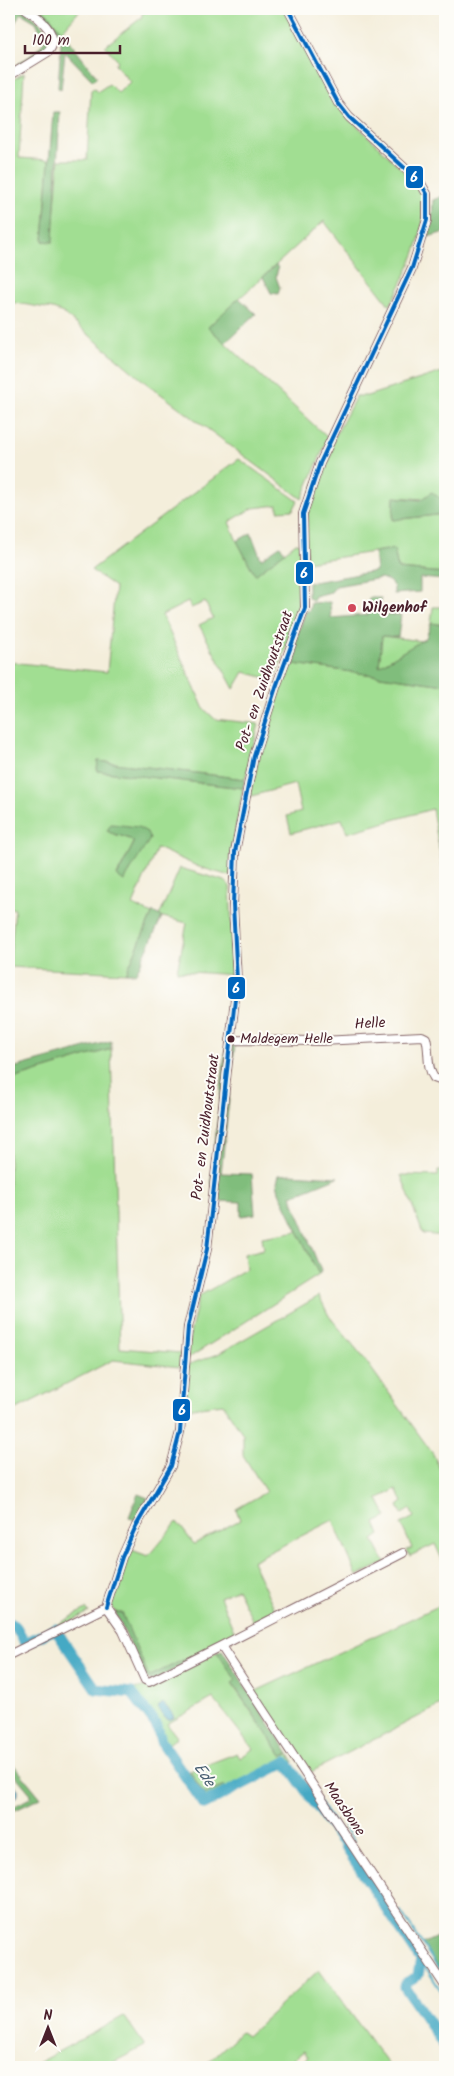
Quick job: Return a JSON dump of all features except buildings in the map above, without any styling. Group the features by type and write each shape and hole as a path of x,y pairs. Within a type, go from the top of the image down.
{"street":[{"path":"9,76 48,52 52,47 52,37 47,28 26,9"},
{"name":"Pot- en Zuidhoutstraat","path":"106,1607 122,1557 136,1526 171,1466 177,1449 188,1327 206,1250 238,967 233,905 235,852 254,756 276,686 305,608 302,532 306,503 323,456 412,268 423,235 428,206 427,194 420,182 349,117 338,103 288,9"},
{"name":"Helle","path":"230,1040 321,1041 422,1036 426,1038 428,1044 430,1072 434,1078 445,1082"},
{"path":"9,1655 106,1607 123,1631 145,1680 149,1682 403,1553"},
{"name":"Maasbone","path":"221,1646 445,1986"}],"green space":[{"path":"21,9 37,20 42,26 49,37 49,43 47,49 41,55 16,69 15,66 30,56 45,41 36,22 21,13 9,33 9,10"},
{"path":"31,9 40,9 47,13 97,77 93,81 65,52 61,89 58,88 61,42"},
{"path":"40,9 81,9 61,32 47,13"},
{"path":"144,9 284,9 334,103 418,185 423,199 421,230 417,247 390,306 324,221 208,327 328,438 302,499 146,383 63,313 53,309 9,302 9,82 24,73 19,158 49,160 43,241 52,242 59,160 87,160 91,90 94,88 97,92 109,84 118,93 130,82 115,64 118,61 105,46 141,18"},
{"path":"53,112 60,112 53,242 43,241"},
{"path":"445,195 445,232 428,237 432,222 433,200"},
{"path":"276,265 278,268 276,277 280,288 278,294 271,293 263,277"},
{"path":"239,298 256,314 225,343 208,327"},
{"path":"445,371 445,510 442,500 394,497 393,520 445,514 445,573 398,569 394,549 307,562 305,519 308,504 326,456 356,396 367,396"},
{"path":"239,459 298,501 293,510 278,511 278,505 253,508 229,522 255,575 296,543 300,544 302,605 274,680 244,672 234,689 199,625 213,618 205,602 191,608 188,602 162,615 204,709 215,719 259,724 245,779 98,761 97,771 243,788 233,843 230,876 199,867 157,848 133,905 152,914 126,973 9,967 15,909 9,908 9,662 107,672 115,587 91,570","holes":["107,830 150,839 117,875 133,845 133,841"]},
{"path":"432,492 442,500 445,514 393,520 394,497 421,500"},
{"path":"251,533 261,559 280,546 285,552 255,575 237,541"},
{"path":"394,549 398,569 445,573 445,580 420,578 420,592 394,594 394,587 389,581 381,578 336,586 331,592 315,596 313,601 308,597 308,583 376,571 374,552"},
{"path":"369,598 381,598 381,615 401,615 398,637 382,636 379,666 426,638 431,623 445,625 445,685 287,663 306,611 309,611 311,603 330,602 331,618 368,615"},
{"path":"433,607 445,607 445,625 431,623"},
{"path":"382,636 422,641 379,666"},
{"path":"287,663 445,685 445,882 432,809 347,833 342,819 291,833 287,816 301,812 295,784 248,797"},
{"path":"98,761 245,779 243,788 97,771"},
{"path":"111,824 138,827 147,832 150,839 124,881 117,876 133,845 133,841 107,831"},
{"path":"180,868 225,881 230,886 234,975 177,971 187,923 159,916"},
{"path":"153,912 162,917 136,973 126,973"},
{"path":"111,1041 111,1049 9,1080 9,1069"},
{"path":"226,1043 235,1044 221,1173 252,1174 255,1214 241,1216 241,1202 215,1201 211,1179"},
{"path":"111,1049 120,1348 181,1353 180,1367 113,1360 9,1413 9,1080"},
{"path":"438,1170 445,1170 445,1236 423,1234 401,1175 438,1176"},
{"path":"279,1175 338,1177 291,1196 321,1271 319,1275 279,1192 277,1182"},
{"path":"298,1231 319,1275 187,1359 187,1347 199,1296 246,1269 244,1254 264,1249 262,1237"},
{"path":"319,1296 329,1316 363,1357 433,1454 445,1480 445,1566 435,1544 410,1556 407,1550 412,1548 401,1524 414,1517 410,1509 402,1514 398,1506 403,1502 396,1489 378,1499 387,1517 375,1523 380,1535 373,1540 385,1563 357,1576 333,1520 252,1561 278,1616 256,1627 237,1589 220,1597 236,1636 221,1645 219,1642 149,1677 122,1614 115,1612 110,1605 129,1549 148,1556 177,1522 194,1544 240,1520 236,1509 266,1492 243,1455 243,1434 223,1404 185,1409 187,1365 218,1354"},
{"path":"138,1494 148,1498 136,1521 129,1517"},
{"path":"445,1603 445,1703 307,1774 254,1692"},
{"path":"86,1609 89,1612 23,1647 16,1630 9,1626 9,1621 18,1625 27,1641"},
{"path":"115,1612 122,1613 149,1677 219,1642 221,1645 152,1681 146,1678"},
{"path":"64,1633 82,1666 95,1683 107,1689 122,1691 157,1682 217,1652 236,1680 232,1684 282,1756 289,1754 294,1762 231,1795 224,1786 204,1795 190,1771 237,1753 240,1758 253,1749 213,1698 167,1724 177,1737 164,1748 157,1732 131,1695 104,1694 94,1690 58,1636"},
{"path":"222,1650 289,1754 282,1756 232,1683 236,1680 217,1652"},
{"path":"9,1759 41,1798 9,1813 9,1809 30,1798 31,1794 9,1768"},
{"path":"190,1771 204,1794 224,1786 231,1795 204,1808 182,1776"},
{"path":"445,1933 445,1942 440,1953 445,1961 445,1972 441,1973 422,1944"},
{"path":"319,1970 390,2067 295,2067 308,2057 304,2051 283,2067 203,2067 241,2032 247,2036"},
{"path":"124,2016 145,2046 104,2067 30,2067"}],"water":[{"path":"163,1703 174,1718 169,1720 165,1718 157,1708"},
{"path":"9,1779 18,1790 18,1795 9,1802"}],"waterway":[{"name":"Ede","path":"9,1623 16,1627 25,1643 55,1629"},
{"name":"Ede","path":"59,1635 96,1689 132,1693 157,1726 161,1741 204,1804 286,1762 340,1839"},
{"path":"344,1826 354,1841"},
{"name":"Ede","path":"345,1846 421,1960 418,1975"},
{"path":"400,1910 445,1979"},
{"path":"421,1960 445,1997"},
{"name":"Ede","path":"413,1979 406,1983 405,1987 445,2047"}],"transit line":[{"name":"6","path":"106,1607 122,1557 136,1526 171,1466 180,1432 188,1327 207,1249 237,981 233,905 235,852 254,756 276,687 305,608 303,514 320,463 412,268 427,220 427,194 420,182 349,117 338,103 288,9"}],"place":[{"name":"Wilgenhof","path":"352,608"},
{"name":"Maldegem Helle","path":"231,1039"}]}
